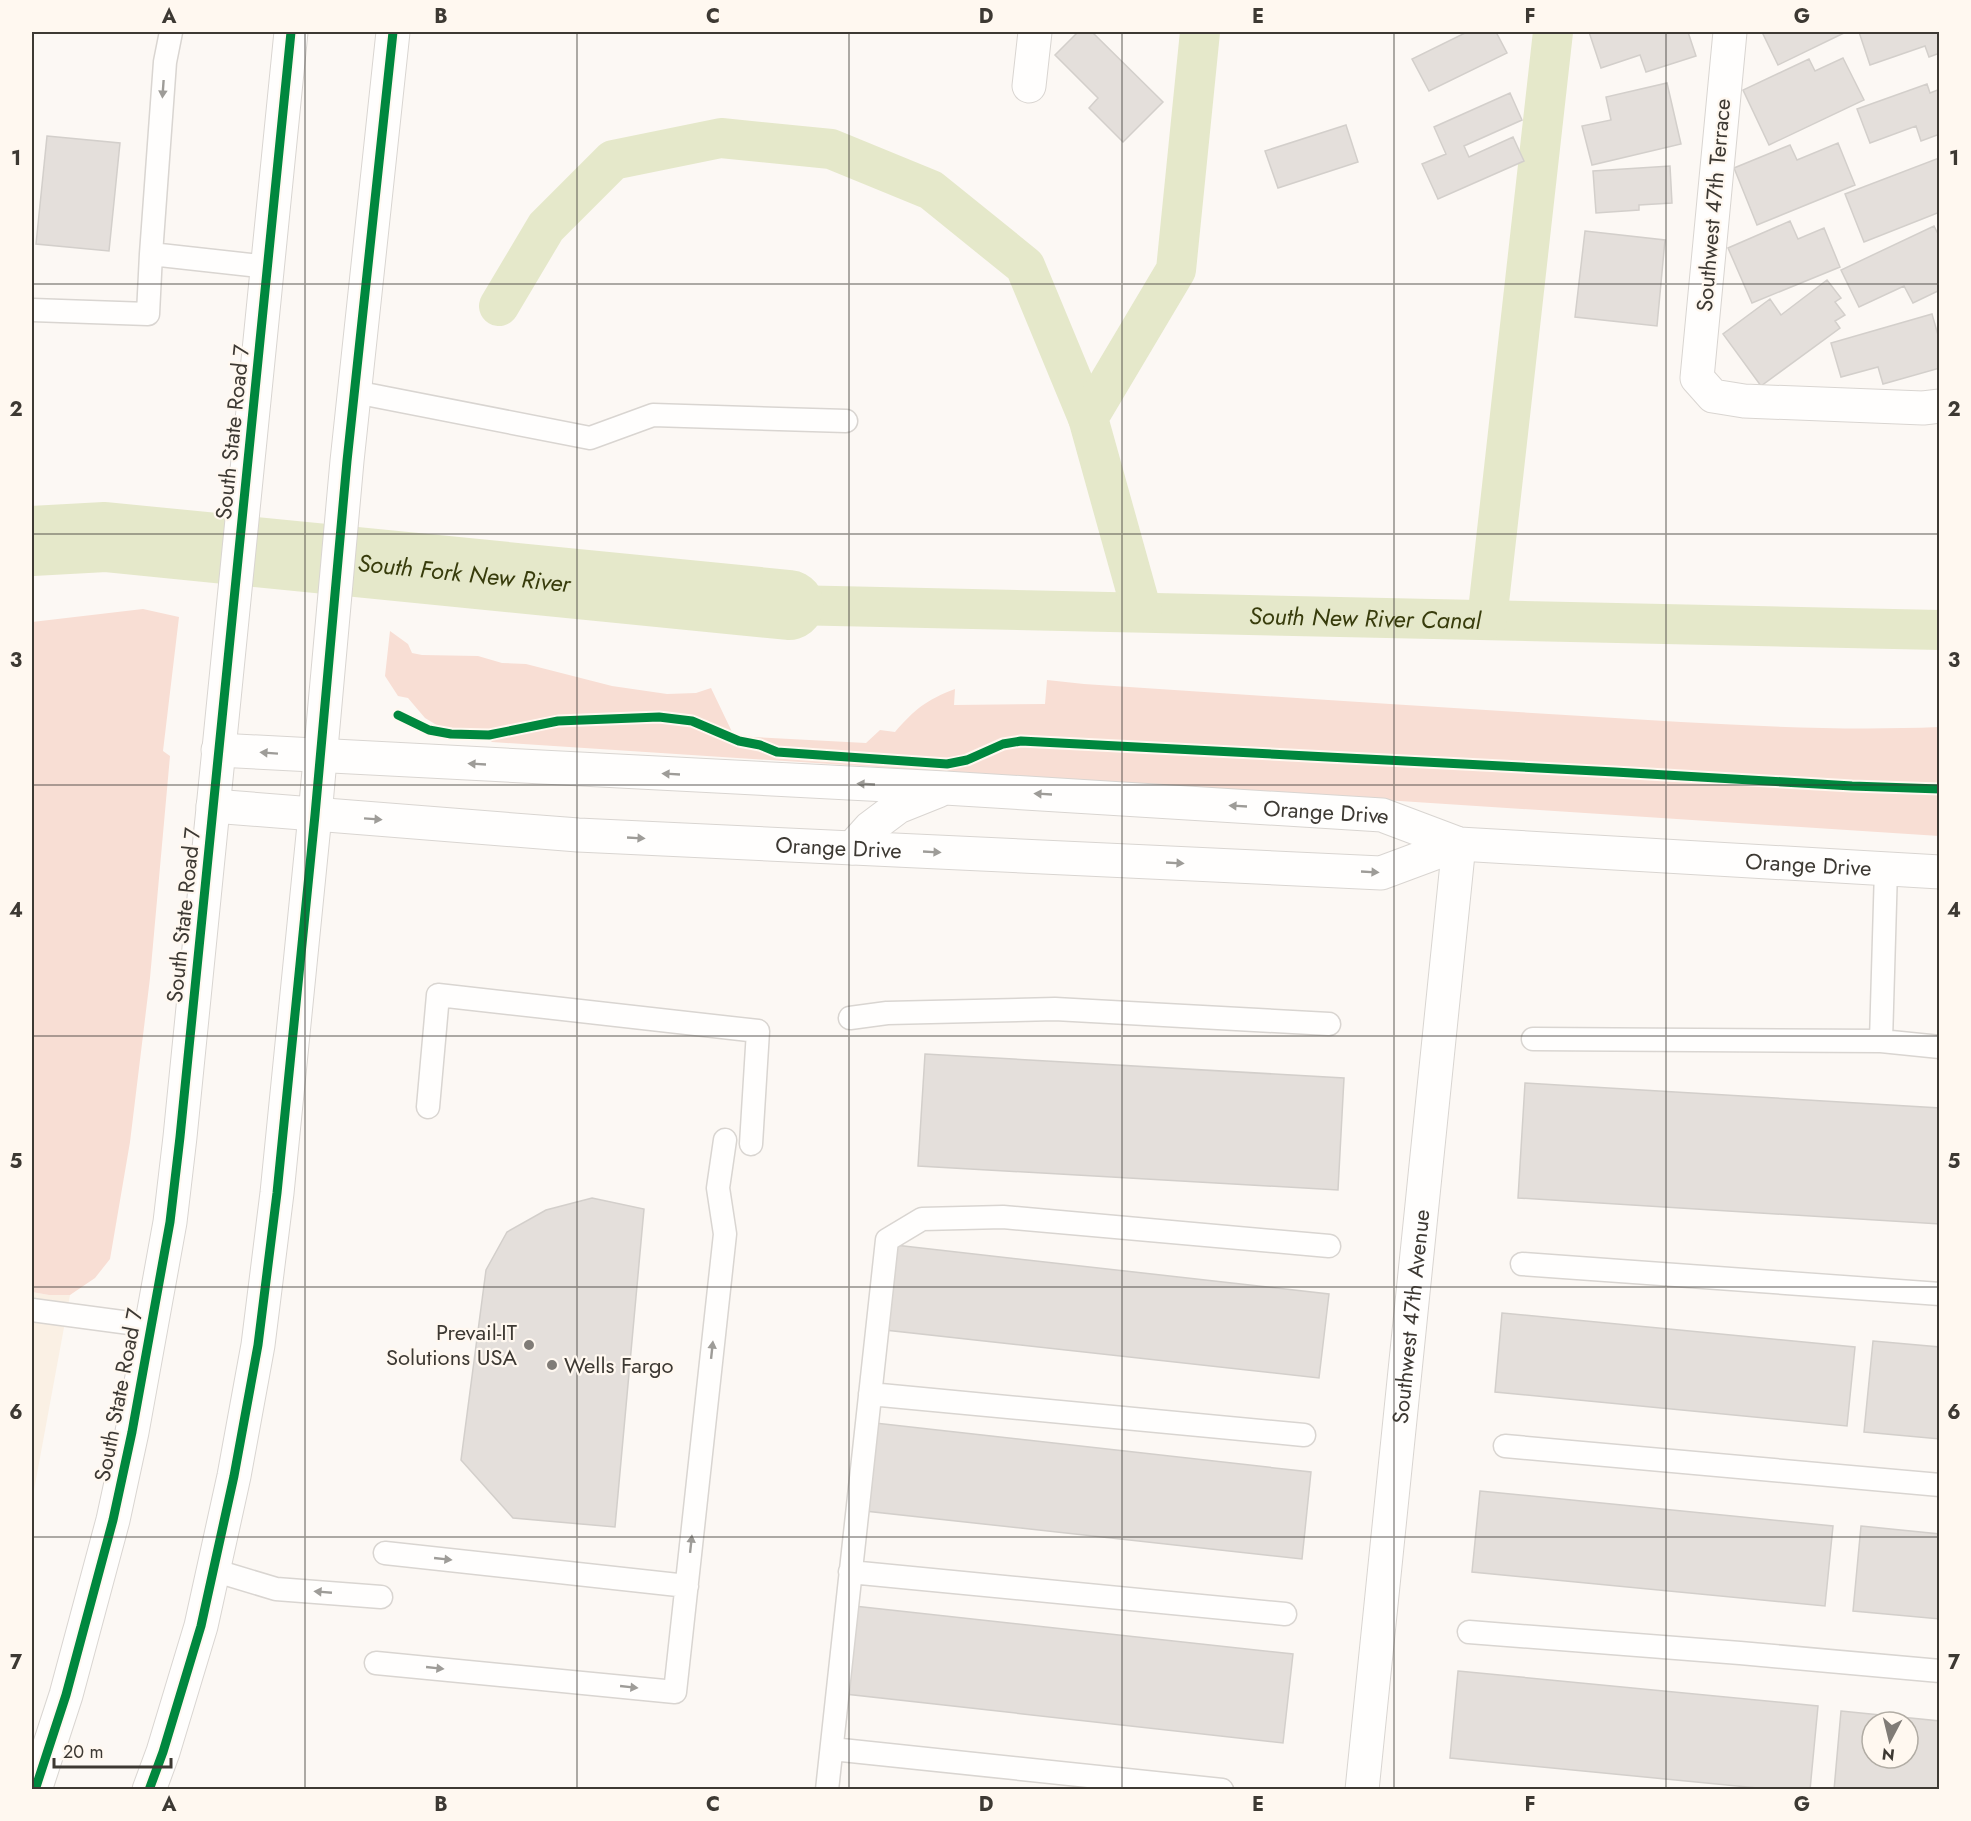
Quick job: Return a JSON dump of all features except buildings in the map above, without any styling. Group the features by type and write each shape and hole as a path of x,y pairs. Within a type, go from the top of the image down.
{"street":[{"name":"South State Road 7","path":"35,1790 66,1695 112,1520 132,1432 170,1222 291,32"},
{"path":"149,1790 163,1752 201,1626 234,1476 258,1345 277,1193 331,649 347,461 393,32"},
{"path":"1029,86 1035,32"},
{"name":"Southwest 47th Terrace","path":"1730,32 1697,378 1713,396 1744,401 1923,408 1940,406"},
{"name":"Orange Drive","path":"218,750 945,788 1382,814 1459,844 1940,872"},
{"path":"852,848 870,828 898,807 945,788"},
{"name":"Orange Drive","path":"213,806 578,835 1381,873 1459,844"},
{"name":"Southwest 47th Avenue","path":"1362,1790 1459,844"}],"lane":[{"path":"32,310 148,314 165,62 171,32"},
{"path":"151,254 268,267"},
{"path":"355,392 590,438 653,415 846,421"},
{"path":"1881,1041 1886,869"},
{"path":"428,1107 438,995 758,1031 752,1144"},
{"path":"850,1018 887,1013 1055,1008 1329,1024"},
{"path":"1533,1039 1881,1041 1940,1047"},
{"path":"376,1663 675,1692 725,1234 718,1188 725,1140"},
{"path":"827,1790 887,1240 922,1219 1003,1217 1329,1246"},
{"path":"1522,1264 1940,1294"},
{"path":"32,1310 152,1326"},
{"path":"870,1394 1304,1435"},
{"path":"1505,1446 1940,1485"},
{"path":"385,1553 687,1586"},
{"path":"213,1570 276,1589 381,1597"},
{"path":"850,1572 1285,1614"},
{"path":"1469,1632 1940,1671"},
{"path":"832,1749 1222,1790"}],"shaded area":[{"path":"143,609 179,617 163,751 170,756 150,978 130,1142 110,1259 95,1278 70,1295 49,1295 32,1292 32,622"},
{"path":"390,631 408,644 412,653 422,655 478,656 502,663 526,664 612,686 667,694 696,693 711,688 734,736 866,743 880,730 895,732 922,706 955,689 954,705 1045,704 1047,680 1716,724 1805,728 1939,727 1939,836 492,742 479,730 440,727 425,718 408,698 398,696 385,676"},
{"path":"32,1292 70,1295 32,1501"}],"waterway":[{"path":"1142,612 1088,418 1176,270 1200,32"},
{"path":"1487,620 1553,32"},
{"path":"499,306 546,227 613,160 721,138 831,149 931,190 1025,266 1088,418"},
{"name":"South Fork New River","path":"32,541 105,537 789,605"},
{"name":"South New River Canal","path":"789,605 1940,630"}],"cycle path":[{"path":"35,1790 66,1695 113,1520 132,1432 170,1222 291,32"},
{"path":"149,1790 163,1752 201,1626 234,1476 258,1345 277,1193 315,815 347,461 393,32"},
{"path":"398,715 429,730 451,734 489,735 558,721 659,717 692,721 739,741 760,745 777,752 947,764 967,760 1003,744 1021,741 1940,789"}],"place":[{"name":"Prevail-IT Solutions USA","path":"529,1345"},
{"name":"Wells Fargo","path":"552,1365"}]}
